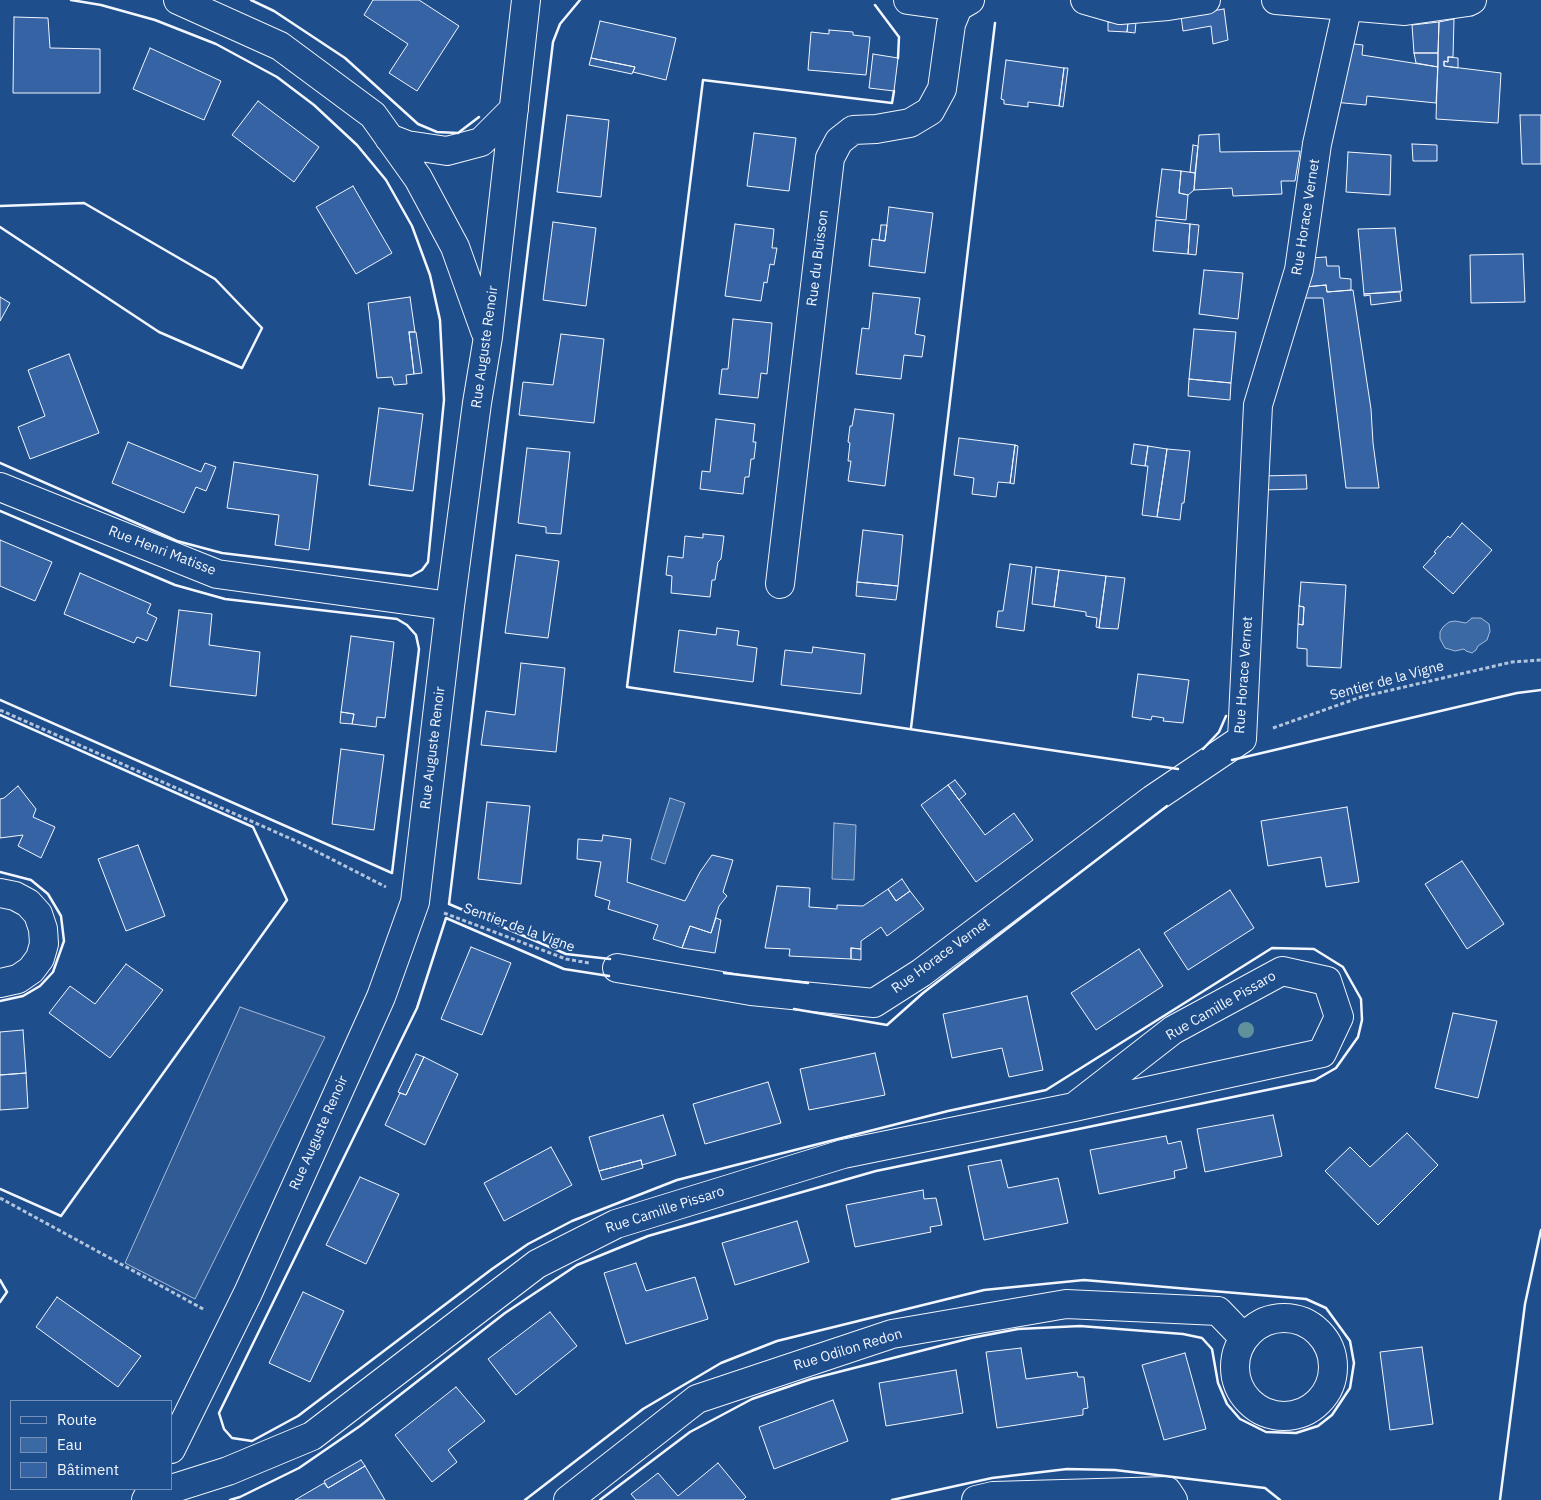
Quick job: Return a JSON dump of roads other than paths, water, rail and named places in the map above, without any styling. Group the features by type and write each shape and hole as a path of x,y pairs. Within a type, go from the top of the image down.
{"street":[{"path":"178,0 280,46 373,115 418,178 455,247 488,337"},
{"name":"Rue Auguste Renoir","path":"172,1447 248,1293 381,996 415,902 450,606 488,337 526,0"},
{"path":"908,0 964,4"},
{"path":"1084,0 1120,10 1168,6 1206,0"},
{"path":"1276,0 1349,4 1405,11 1472,0"},
{"name":"Rue du Buisson","path":"780,584 830,158 839,141 853,130 876,129 910,123 930,111 942,89 951,24 964,4"},
{"name":"Rue Horace Vernet","path":"617,968 751,991 874,1003 921,973 1152,799 1242,738 1258,405 1299,270 1317,144 1349,4"},
{"path":"389,138 407,145 447,151 481,142 514,110"},
{"name":"Rue Henri Matisse","path":"0,487 217,574 450,606"},
{"path":"0,893 16,896 28,903 38,914 44,929 44,944 40,958 31,970 18,979 0,983"},
{"name":"Rue Camille Pissaro","path":"172,1488 228,1471 312,1436 537,1264 616,1224 843,1154 1074,1107 1322,1053 1339,1017 1327,981 1282,971 1173,1030 1074,1107"},
{"name":"Rue Odilon Redon","path":"568,1500 697,1399 892,1334 1066,1304 1218,1312 1244,1338"},
{"path":"976,1500 993,1496 1167,1492 1173,1500"}],"water":[{"path":"1472,618 1481,618 1489,624 1490,631 1487,640 1472,653 1464,649 1455,651 1445,648 1440,639 1440,632 1443,627 1449,622 1466,623"},
{"path":"670,798 685,803 665,864 651,859"},
{"path":"834,823 856,825 854,880 832,879"}]}
